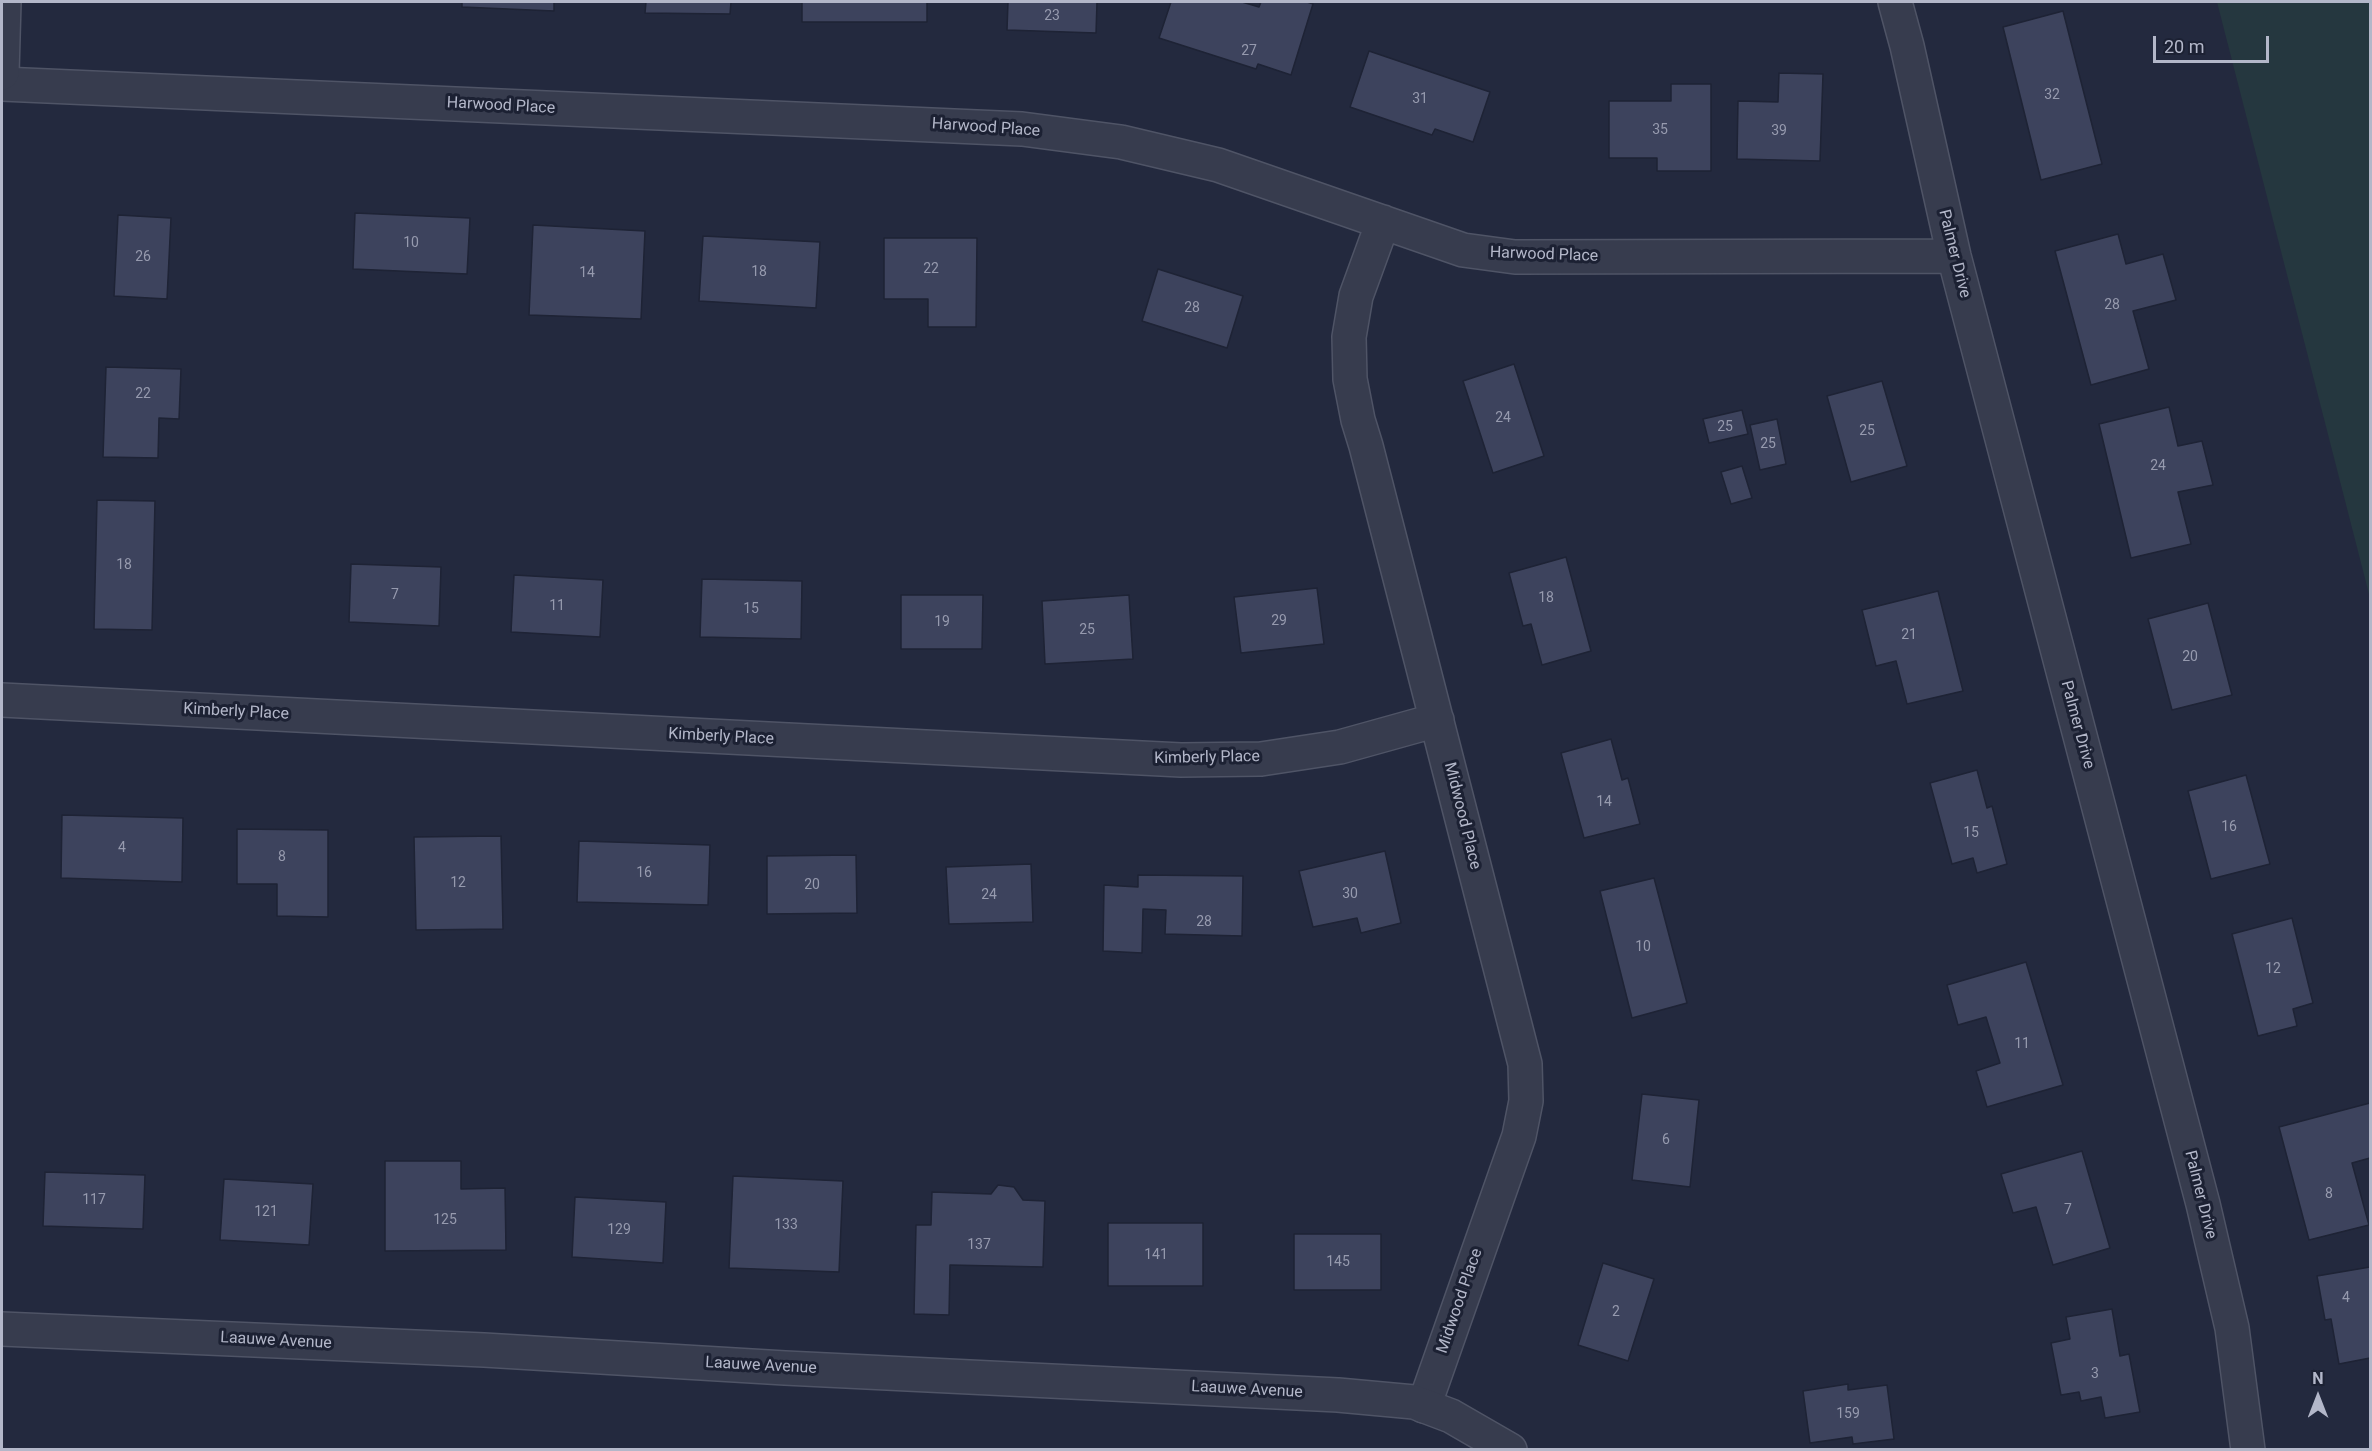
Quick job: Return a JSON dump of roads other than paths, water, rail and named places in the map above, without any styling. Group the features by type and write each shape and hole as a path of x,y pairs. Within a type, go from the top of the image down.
{"street":[{"path":"2,73 4,2"},
{"name":"Palmer Drive","path":"1895,2 1954,256 2203,1204 2232,1328 2248,1449"},
{"name":"Harwood Place","path":"2,84 1022,129 1121,142 1218,165 1463,250 1515,257 1954,256"},
{"name":"Midwood Place","path":"1383,222 1356,296 1349,337 1350,380 1358,420 1525,1064 1526,1101 1518,1136 1424,1406"},
{"name":"Kimberly Place","path":"2,700 1181,760 1261,759 1340,747 1437,720"},
{"name":"Laauwe Avenue","path":"2,1329 472,1350 1338,1395 1414,1402 1451,1416 1510,1449"}]}
